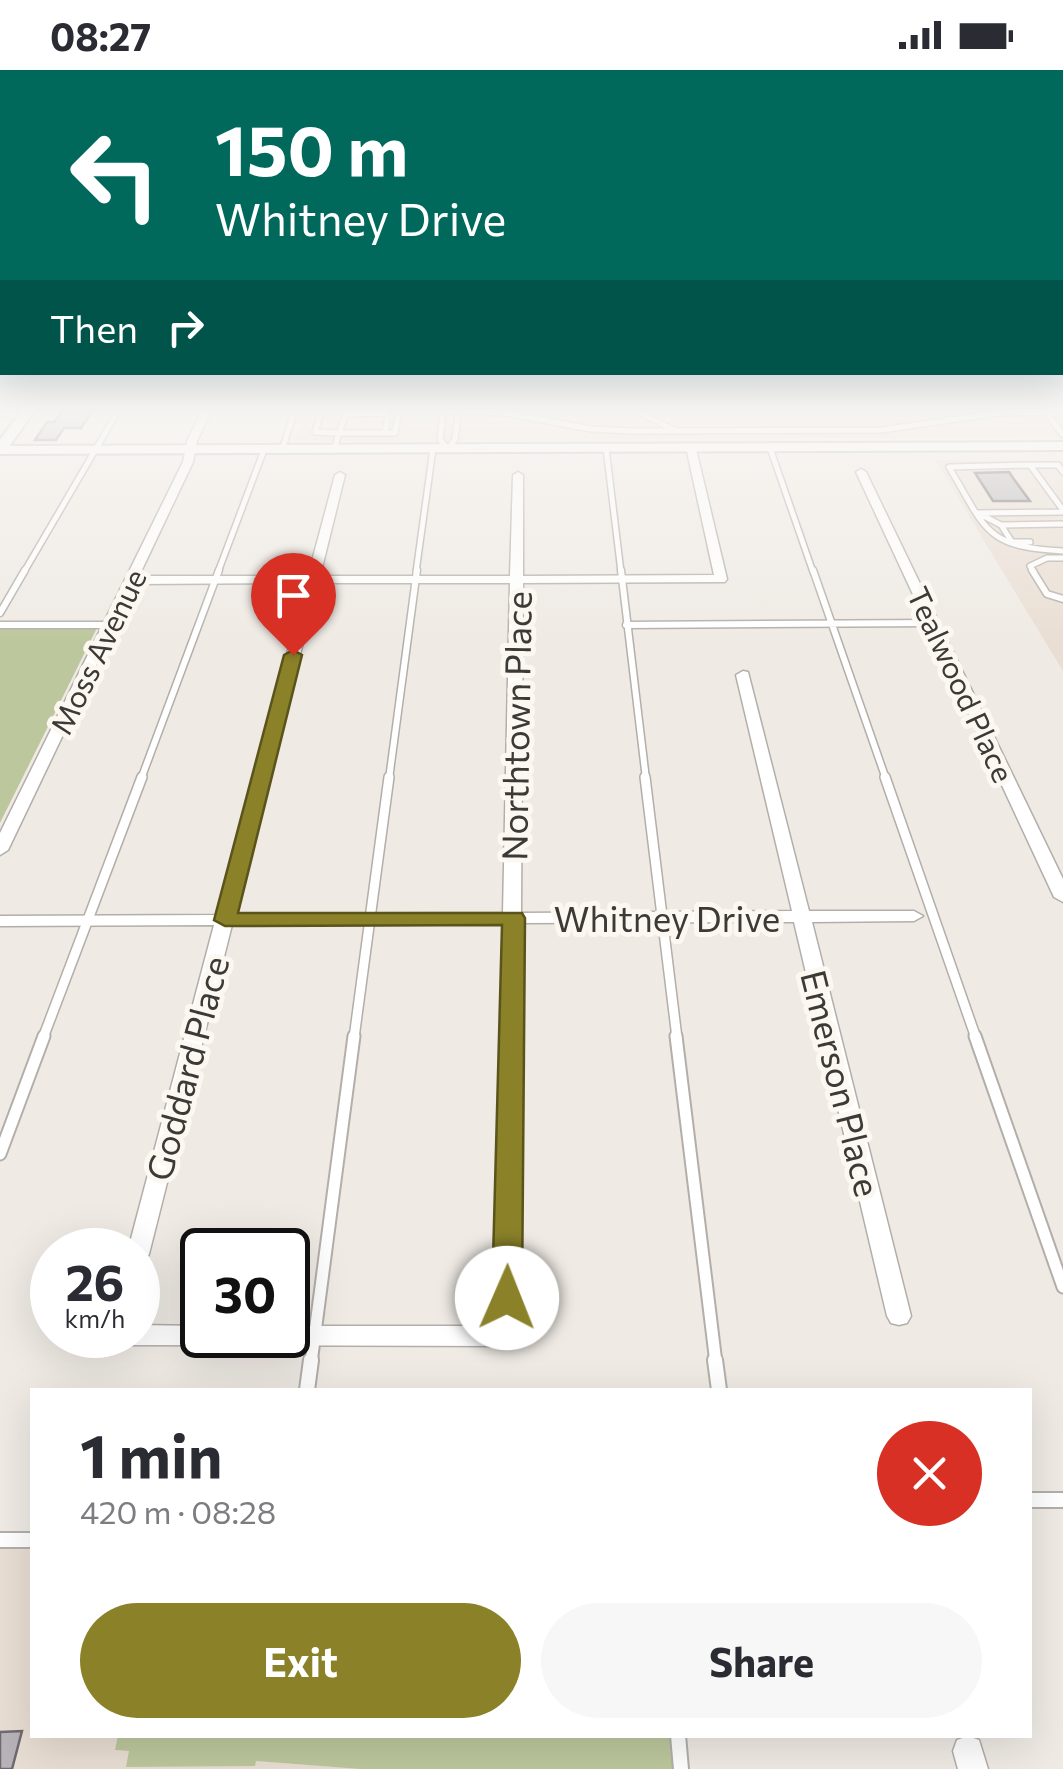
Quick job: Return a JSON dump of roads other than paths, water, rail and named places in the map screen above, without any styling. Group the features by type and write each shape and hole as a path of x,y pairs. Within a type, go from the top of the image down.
{"street":[{"name":"Moss Avenue","path":"0,850 175,485"},
{"name":"Goddard Place","path":"145,1228 338,485"},
{"name":"Northtown Place","path":"313,1337 506,1336 518,485"},
{"path":"132,580 721,579 700,485"},
{"name":"Tealwood Place","path":"867,485 1063,897"},
{"name":"Emerson Place","path":"744,675 899,1316"},
{"name":"Whitney Drive","path":"0,921 914,916"},
{"path":"160,1335 313,1337"}],"lane":[{"path":"0,613 77,485"},
{"path":"0,1154 250,485"},
{"path":"308,1388 416,580 434,485"},
{"path":"610,485 659,918 719,1388"},
{"path":"783,485 1063,1287"},
{"path":"960,485 992,539 1012,548 1063,554"},
{"path":"1044,485 1063,511"},
{"path":"978,513 1063,511"},
{"path":"978,513 1000,524 1063,524"},
{"path":"1000,524 1012,542 1030,542"},
{"path":"1063,554 1030,566 1048,594 1063,600"},
{"path":"626,625 933,624"},
{"path":"0,625 110,625"},
{"path":"1032,1500 1063,1500"},
{"path":"0,1540 30,1540"},
{"path":"678,1738 680,1769"}]}
